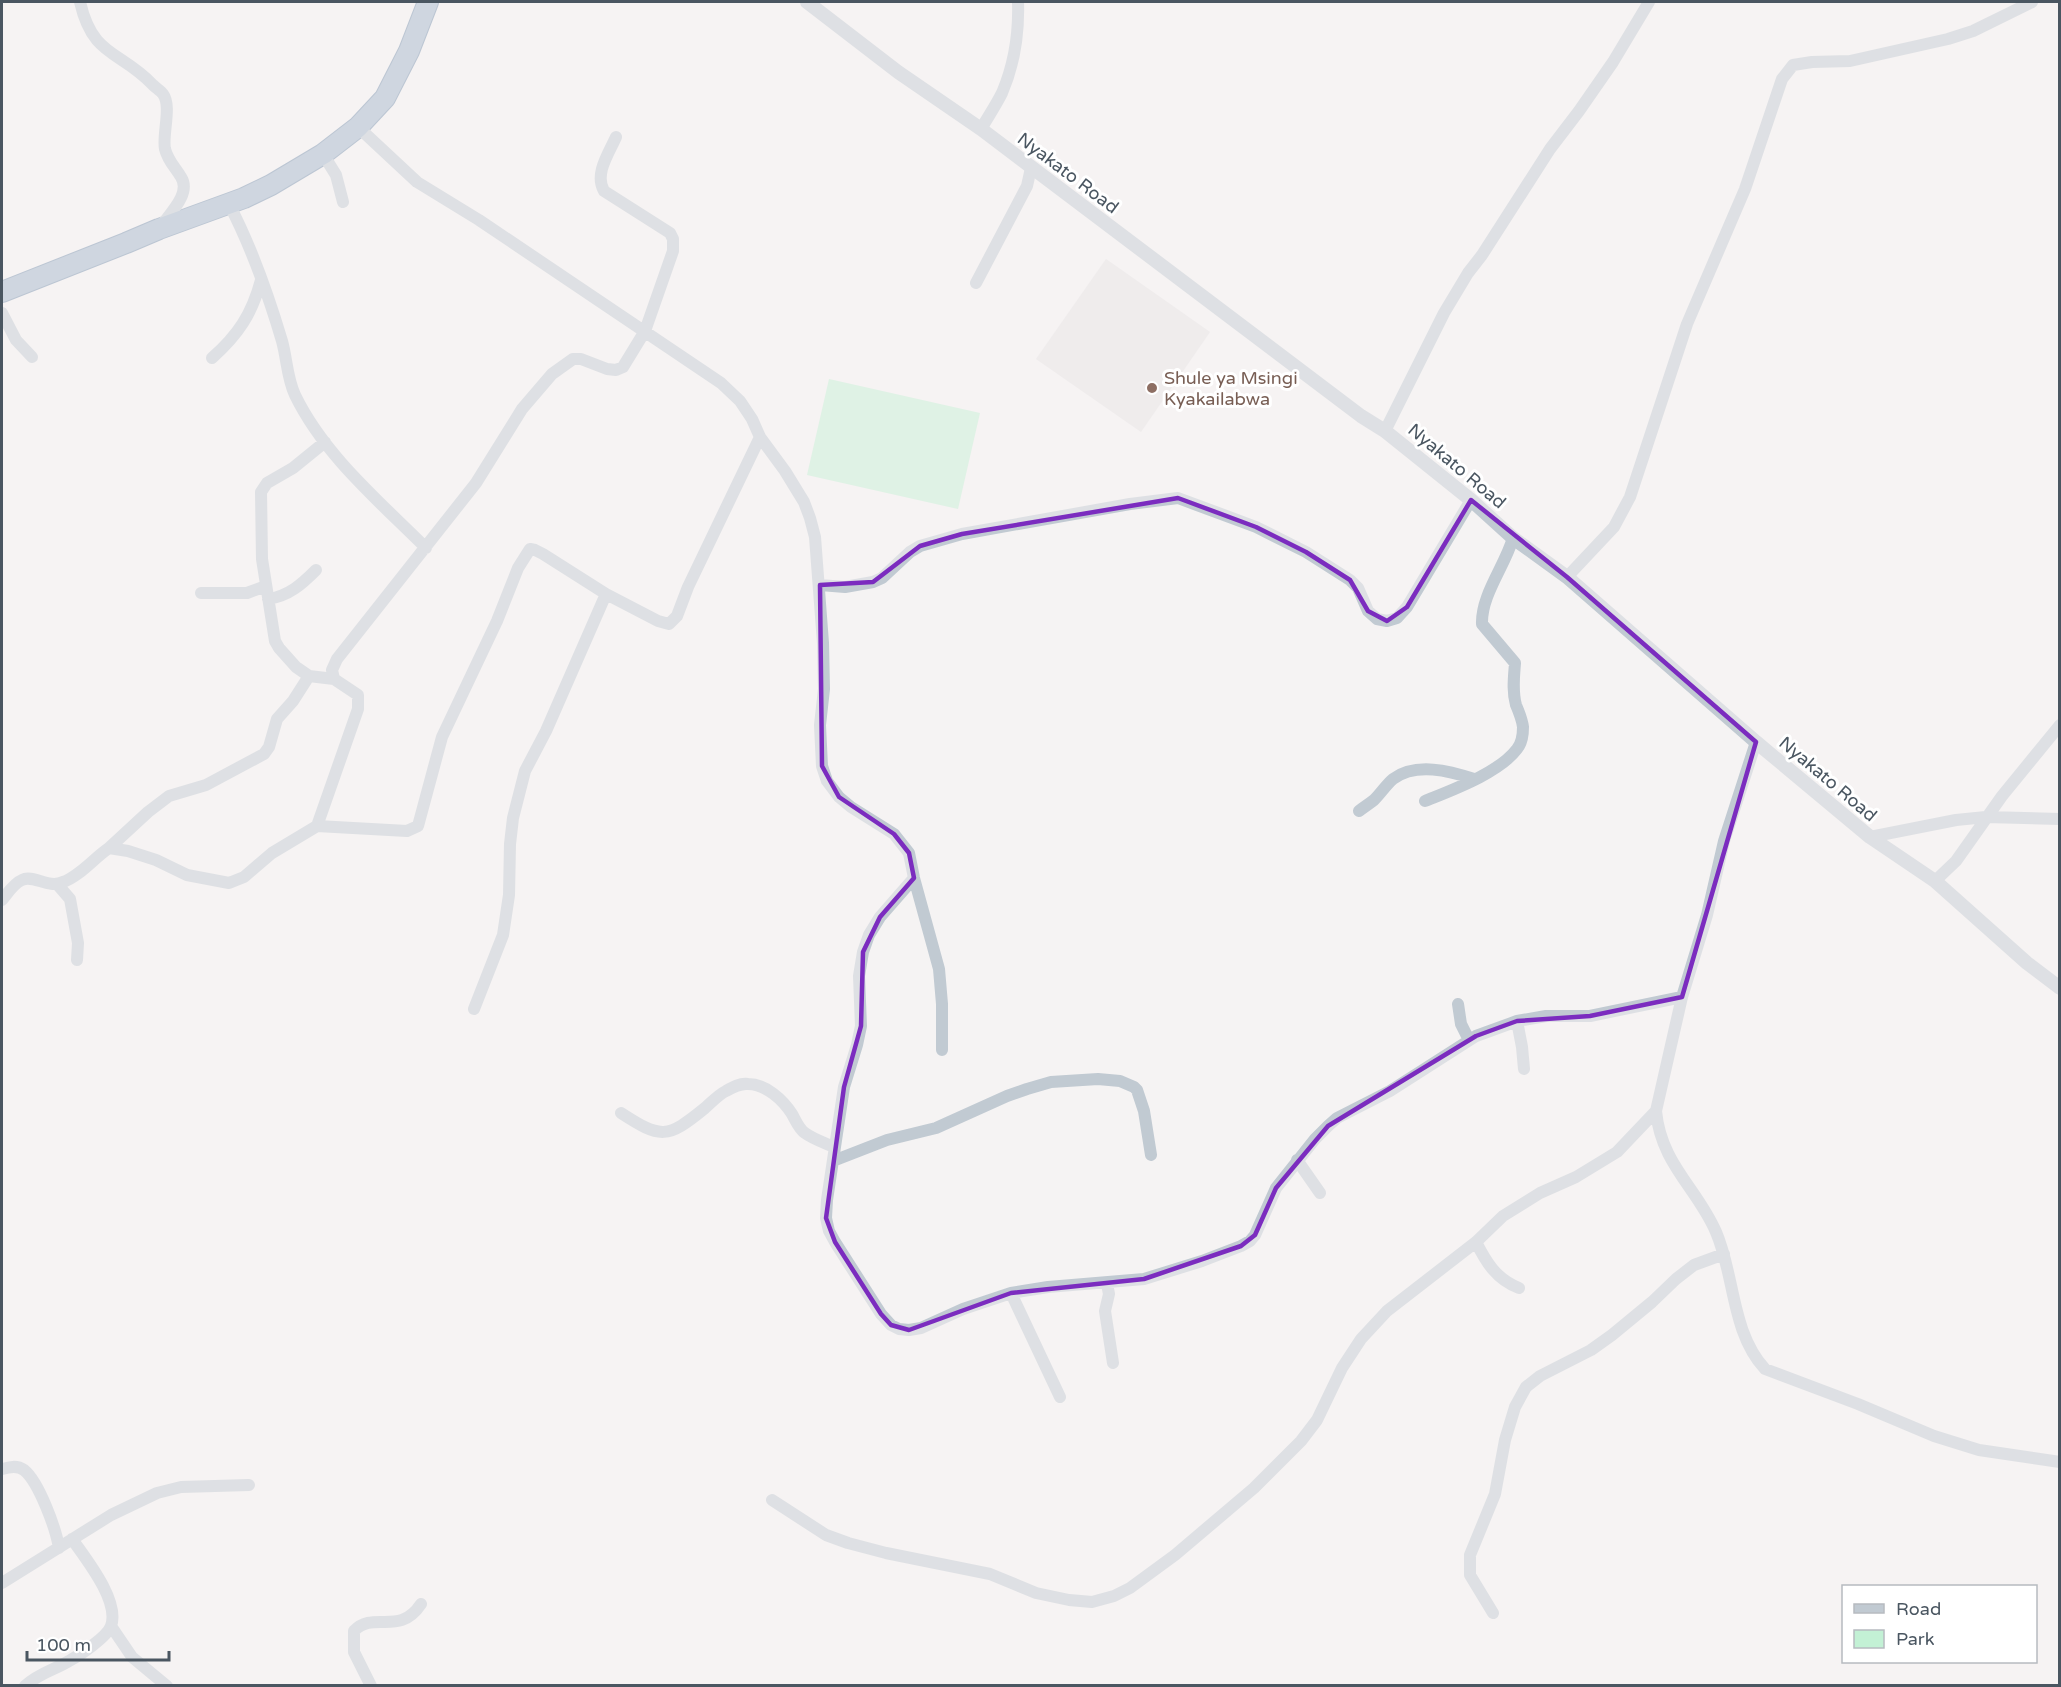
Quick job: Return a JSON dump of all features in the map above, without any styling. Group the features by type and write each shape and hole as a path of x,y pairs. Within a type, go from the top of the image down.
{"highway":[{"path":"2,292 159,229 229,204 271,185 323,154 358,127 385,98 409,51 428,2"}],"street":[{"path":"80,2 88,28 98,43 113,56 138,71 164,95 166,103 165,147 168,159 184,181 184,185 178,203 159,229"},
{"name":"Nyakato Road","path":"807,2 898,72 981,129 1360,416 1385,430 1471,500 1513,538 1567,577 1756,742 1870,837 1935,882 2027,963 2060,988"},
{"path":"981,129 1002,92 1012,60 1016,40 1018,2"},
{"path":"1385,430 1467,273 1482,255 1550,149 1606,71 1649,2"},
{"path":"1567,577 1614,527 1630,497 1687,324 1745,189 1782,79 1793,65 1850,61 1948,39 1973,32 2032,2"},
{"path":"358,127 417,182 479,220 721,383 740,400 760,436 785,471 804,502 815,537 820,585 824,689 820,725 822,766 827,781 839,798 894,834 909,853 939,969 942,1050"},
{"path":"334,679 332,670 337,659 476,483 522,409 552,374 573,359 581,359 607,369 616,370 623,367 645,331 673,251 673,239 670,233 604,191 600,174 616,137"},
{"path":"323,154 336,175 343,202"},
{"path":"976,283 1027,186 1031,168"},
{"path":"229,204 248,239 285,352 290,382 295,394 330,450 426,548"},
{"path":"212,357 232,338 250,314 261,280"},
{"path":"2,313 16,340 33,357"},
{"path":"109,848 156,860 187,875 229,883 244,877 272,853 317,826 407,831 418,826 442,737 497,621 518,568 530,549 543,554 606,594 663,624 669,624 674,621 760,436"},
{"path":"317,826 358,710 358,695 334,679 309,676 296,667 279,648 272,627 262,559 261,492 267,483 293,468 325,442"},
{"path":"820,585 845,587 873,582 882,578 910,552 920,546 962,534 1130,504 1178,498 1256,526 1306,552 1350,580 1358,588 1368,611 1377,619 1388,621 1397,618 1407,607 1471,500"},
{"path":"1425,801 1474,779 1504,762 1519,748 1522,737 1521,716 1516,705 1513,686 1515,663 1482,624 1484,605 1510,551 1513,538"},
{"path":"201,593 267,592 284,595 294,590 316,570"},
{"path":"474,1009 503,935 509,895 513,818 525,771 546,731 606,594"},
{"path":"2,900 23,879 27,878 45,884 65,882 109,848 169,796 206,785 264,753 269,747 276,719 309,676"},
{"path":"1935,882 1956,861 1986,817 2060,725"},
{"path":"1756,742 1731,816 1715,875 1707,915 1682,997 1656,1111 1657,1123 1668,1157 1707,1211 1724,1254 1741,1324 1749,1346 1756,1360 1765,1369 1935,1436 1978,1450 2060,1462"},
{"path":"1359,811 1374,800 1393,779 1403,773 1415,770 1436,770 1474,779"},
{"path":"1870,837 1956,820 1986,817 2060,819"},
{"path":"914,878 880,917 869,935 863,952 859,976 861,1026 844,1087 826,1218 829,1231 881,1314 891,1325 899,1329 921,1328 963,1309 1011,1293 1048,1287 1107,1284 1144,1279 1241,1246 1250,1241 1255,1234 1276,1188 1315,1139 1337,1118 1390,1091 1469,1040 1517,1021 1546,1016 1590,1016 1682,997"},
{"path":"57,884 69,899 78,943 77,960"},
{"path":"1458,1004 1461,1024 1469,1040"},
{"path":"1517,1021 1524,1069"},
{"path":"833,1161 887,1140 936,1128 1007,1095 1051,1082 1098,1079 1120,1080 1134,1086 1137,1090 1144,1111 1151,1155"},
{"path":"621,1113 645,1128 664,1132 672,1131 685,1124 719,1094 750,1083 776,1096 804,1132 834,1147"},
{"path":"772,1500 826,1535 848,1543 990,1574 1036,1593 1069,1600 1092,1602 1114,1596 1130,1588 1175,1555 1254,1488 1301,1441 1317,1420 1342,1368 1361,1339 1387,1311 1476,1242 1503,1216 1540,1193 1576,1177 1617,1152 1656,1111"},
{"path":"1297,1160 1320,1193"},
{"path":"1476,1242 1486,1261 1499,1277 1519,1288"},
{"path":"1493,1613 1470,1575 1470,1555 1495,1494 1504,1440 1515,1407 1526,1388 1540,1376 1591,1350 1612,1335 1694,1265 1724,1254"},
{"path":"1107,1284 1109,1294 1105,1311 1113,1363"},
{"path":"1011,1293 1060,1397"},
{"path":"2,1469 14,1466 24,1471 30,1478 49,1513 59,1548"},
{"path":"2,1583 111,1515 167,1490 200,1486 249,1485"},
{"path":"25,1686 40,1674 80,1655 101,1638 111,1626 112,1619 107,1596 99,1578 72,1539"},
{"path":"371,1686 354,1652 354,1631 366,1622 405,1620 415,1613 421,1604"},
{"path":"111,1626 132,1657 167,1686"}],"highlighted area":[{"path":"1178,498 1256,527 1306,552 1350,580 1368,611 1387,621 1407,607 1471,500 1567,577 1756,742 1682,997 1590,1016 1517,1021 1476,1036 1328,1126 1276,1188 1255,1235 1241,1246 1144,1279 1011,1293 909,1330 891,1325 881,1314 835,1242 826,1218 827,1200 844,1087 861,1026 863,952 880,917 914,878 909,853 894,834 839,797 822,766 820,585 873,582 920,546 962,534"}],"shaded area":[{"path":"1106,259 1210,332 1141,432 1036,359"}],"green space":[{"path":"829,379 980,413 958,509 807,475"}],"place":[{"name":"Shule ya Msingi Kyakailabwa","path":"1152,388"}]}
